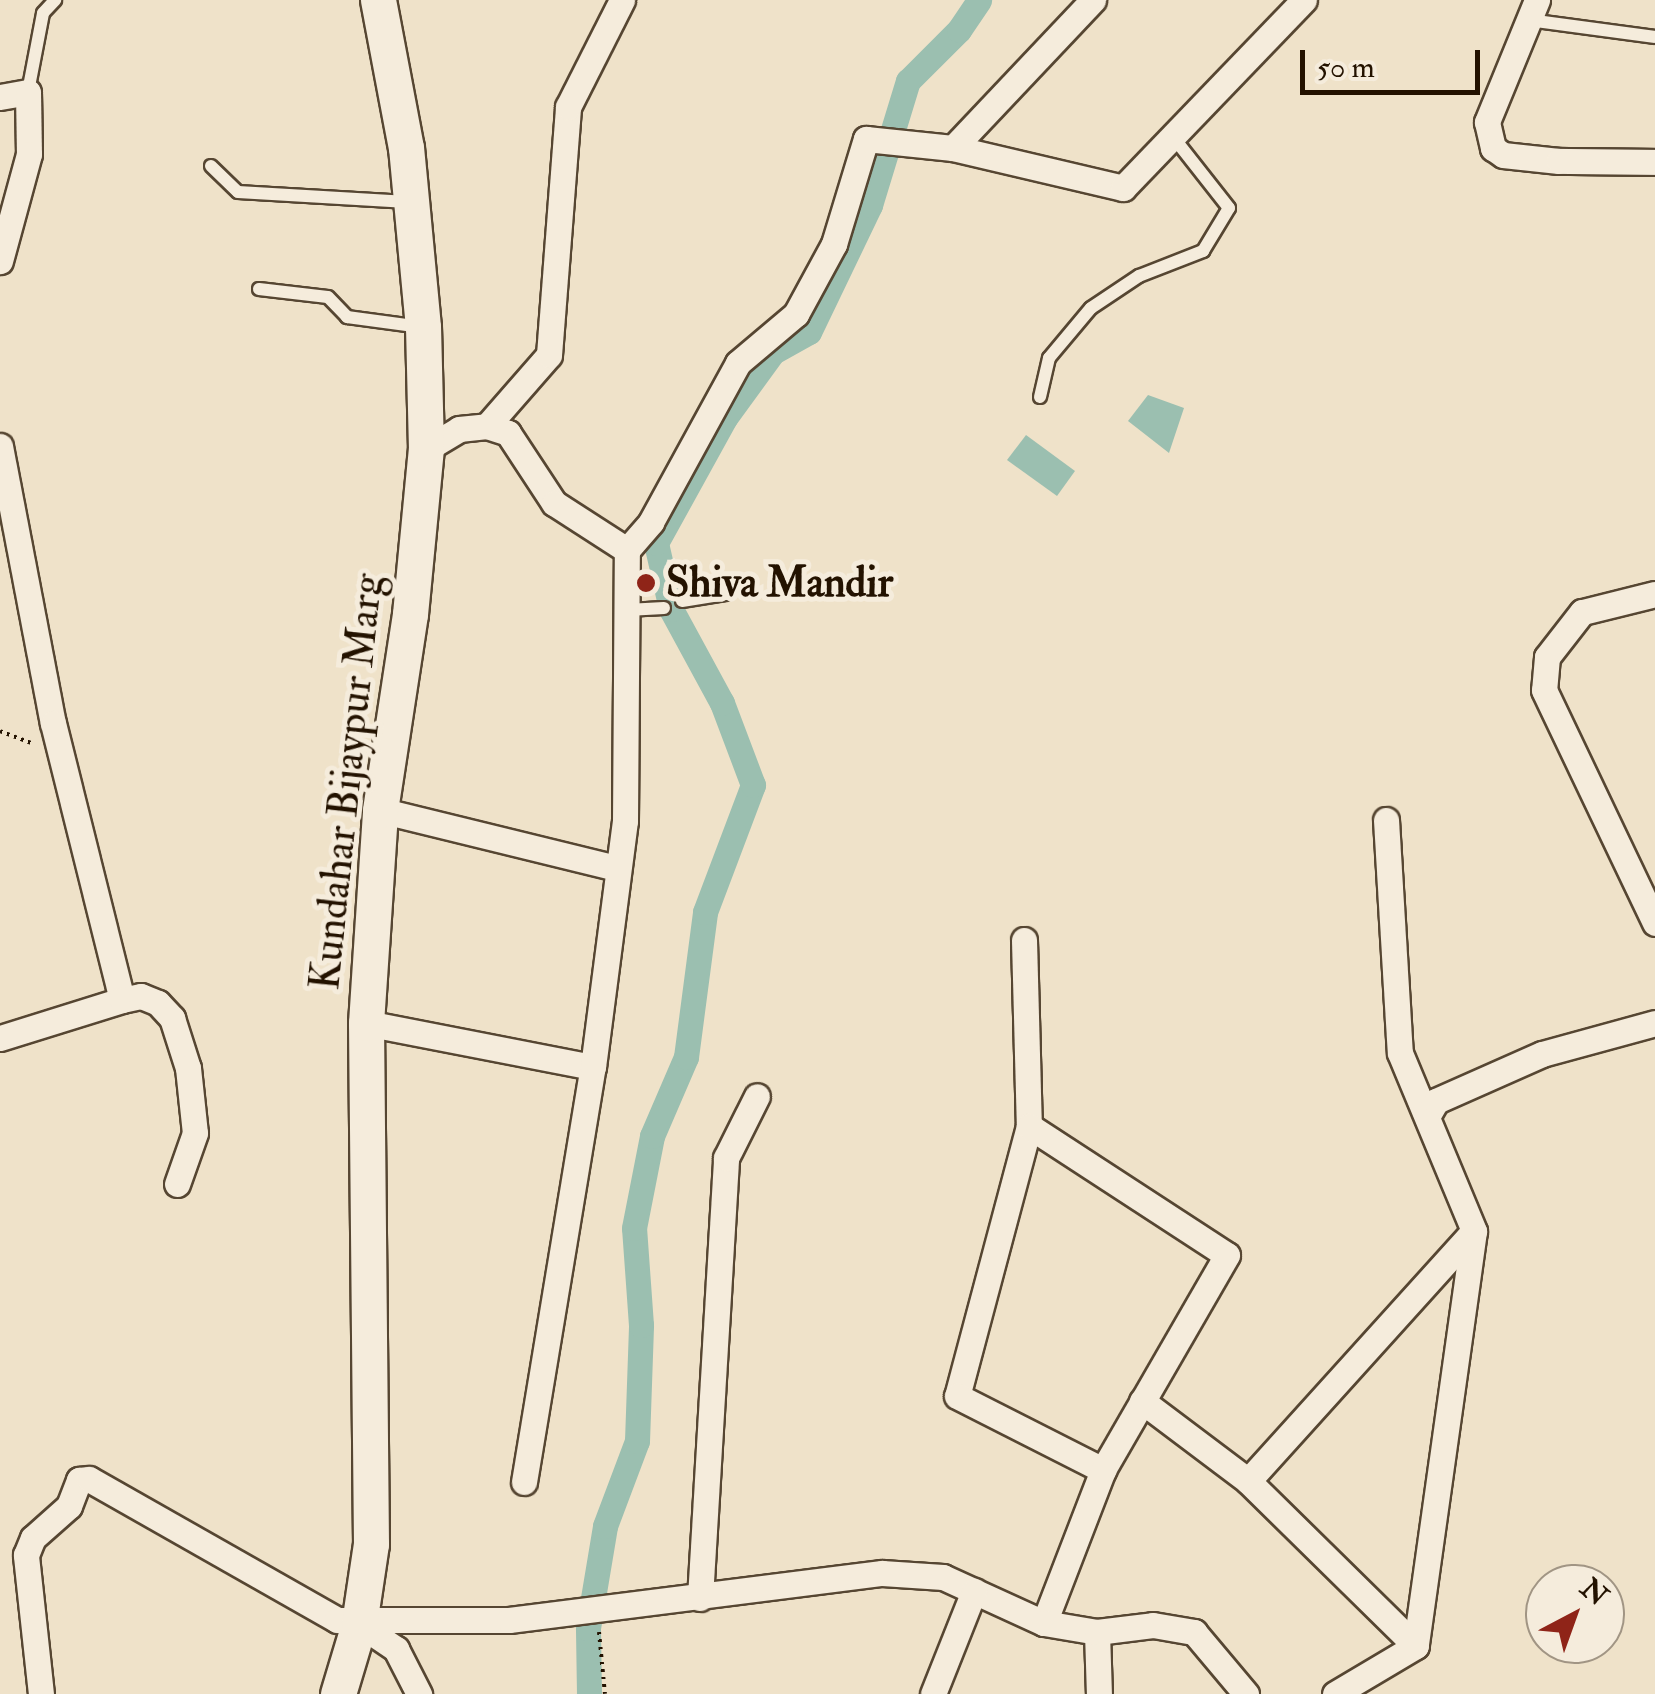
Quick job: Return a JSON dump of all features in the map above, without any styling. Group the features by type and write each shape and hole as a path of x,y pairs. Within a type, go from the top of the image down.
{"main road":[{"name":"Kundahar Bijaypur Marg","path":"338,1694 359,1624 370,1544 374,1393 366,1023 380,810 410,614 426,449 423,327 411,202 378,0"}],"street":[{"path":"487,426 549,355 568,107 622,0"},
{"path":"952,148 1093,0"},
{"path":"524,1482 593,1067 625,820 627,550 651,522 738,363 796,314 834,244 862,146 882,137 952,148 1122,188 1304,0"},
{"path":"1533,10 1487,122 1493,148 1503,155 1559,161 1655,162"},
{"path":"0,97 28,92 29,154 0,261"},
{"path":"426,449 459,429 487,426 508,433 566,513 627,550"},
{"path":"0,446 58,746 122,1000"},
{"path":"1655,594 1582,612 1547,657 1544,690 1579,776 1655,923"},
{"path":"380,810 617,868"},
{"path":"1386,820 1400,1053 1474,1231 1416,1646"},
{"path":"1024,940 1029,1126 957,1396 1102,1470"},
{"path":"0,1038 122,1000 142,996 158,1002 172,1018 188,1068 195,1132 176,1184"},
{"path":"366,1023 593,1067"},
{"path":"1428,1115 1436,1102 1542,1054 1655,1023"},
{"path":"700,1598 726,1158 757,1096"},
{"path":"1029,1126 1227,1255 1102,1470 1044,1622"},
{"path":"1248,1481 1474,1231"},
{"path":"1142,1401 1248,1481 1416,1646"},
{"path":"41,1694 26,1554 33,1538 69,1506 80,1480 128,1496 337,1620 359,1624 603,1612 882,1574 943,1577 1044,1622 1098,1632 1153,1625 1194,1632 1246,1694"},
{"path":"933,1694 974,1590"},
{"path":"359,1624 396,1649 420,1694"},
{"path":"1098,1632 1099,1694"},
{"path":"1335,1694 1416,1646"}],"lane":[{"path":"28,92 43,13 56,0"},
{"path":"1533,10 1655,37"},
{"path":"1040,397 1050,358 1090,308 1139,276 1203,252 1229,208 1174,138"},
{"path":"210,166 238,192 411,202"},
{"path":"259,289 328,297 348,317 423,327"},
{"path":"682,602 725,594"},
{"path":"626,610 664,608"}],"path":[{"path":"0,731 25,743 58,746"},
{"path":"603,1612 606,1694"}],"shaded area":[{"path":"1148,395 1184,408 1169,453 1128,421"},
{"path":"1026,435 1075,471 1057,496 1007,460"}],"waterway":[{"path":"589,1694 588,1628 605,1526 637,1441 641,1325 634,1228 652,1136 686,1057 705,912 753,785 722,703 671,609 656,543 725,418 773,352 809,332 870,205 908,81 959,30 979,0"}],"place":[{"name":"Shiva Mandir","path":"646,583"}]}
